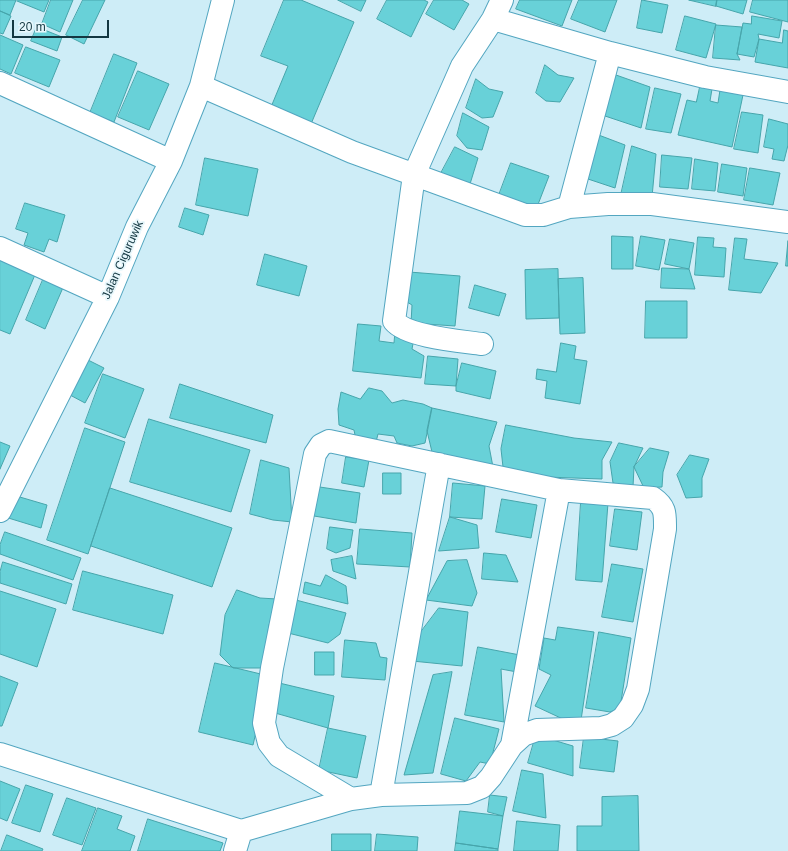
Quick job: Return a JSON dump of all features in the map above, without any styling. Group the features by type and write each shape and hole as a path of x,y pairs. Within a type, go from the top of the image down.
{"street":[{"name":"Jalan Ciguruwik","path":"0,511 108,297 137,227 171,162 201,86 223,0"},
{"path":"482,344 428,336 398,325 394,321 414,175 462,66 497,9 610,52 705,77 788,92"},
{"path":"569,207 610,52"},
{"path":"0,83 171,162"},
{"path":"201,86 352,152 525,215 543,215 569,207 608,204 652,204 788,222"},
{"path":"0,248 108,297"},
{"path":"0,754 238,841 351,799 381,795 467,793 482,787 492,777 512,745 524,736 537,730 601,728 612,725 623,718 632,704 638,688 665,529 665,515 663,507 659,502 653,498 559,490 329,441 321,445 315,454 272,668 264,723 270,743 278,756 351,799"},
{"path":"381,795 439,464"},
{"path":"512,745 559,490"}],"building":[{"path":"0,0 16,0 10,15 0,11"},
{"path":"49,0 44,12 17,1"},
{"path":"51,0 73,0 60,32 42,24"},
{"path":"83,0 105,0 84,44 66,35"},
{"path":"284,0 301,0 354,22 311,124 271,107 288,66 261,56"},
{"path":"338,0 366,0 361,11"},
{"path":"387,0 424,0 428,2 411,37 377,19"},
{"path":"434,0 462,0 469,4 454,30 426,14"},
{"path":"520,0 572,0 562,26 516,9"},
{"path":"579,0 617,0 605,32 571,19"},
{"path":"642,0 668,5 662,33 637,28"},
{"path":"689,0 717,0 716,6"},
{"path":"717,0 747,0 743,14 716,6"},
{"path":"753,0 788,0 788,22 750,12"},
{"path":"0,11 11,16 3,34 0,33"},
{"path":"685,16 716,24 706,58 676,50"},
{"path":"752,16 782,21 779,38 758,34 759,39 754,57 737,54 743,23 751,24"},
{"path":"716,25 742,27 737,54 740,60 713,58"},
{"path":"37,27 62,37 57,51 31,41"},
{"path":"784,30 788,31 788,68 755,62 759,39 782,43"},
{"path":"0,35 23,45 11,74 0,69"},
{"path":"26,47 60,60 49,87 15,73"},
{"path":"114,54 137,63 114,122 90,113"},
{"path":"545,65 558,75 574,78 560,102 546,101 536,93"},
{"path":"138,71 169,84 149,130 118,117"},
{"path":"616,75 650,87 641,128 602,115"},
{"path":"476,79 489,89 503,92 493,117 482,118 466,108"},
{"path":"700,87 712,89 710,101 718,103 720,90 743,95 732,147 678,135 687,100 696,102"},
{"path":"655,88 681,94 671,133 646,129"},
{"path":"742,112 763,115 758,153 734,149"},
{"path":"463,113 489,127 482,150 467,148 457,136"},
{"path":"769,119 788,124 788,145 784,161 772,159 774,149 764,147"},
{"path":"596,134 625,145 615,188 582,177"},
{"path":"632,146 656,154 652,197 621,195"},
{"path":"455,147 478,158 470,184 440,175"},
{"path":"662,155 692,158 688,189 660,187"},
{"path":"205,158 258,169 248,216 196,205"},
{"path":"695,159 718,163 715,191 692,189"},
{"path":"511,163 549,176 537,207 518,207 499,195"},
{"path":"722,164 747,168 743,196 718,192"},
{"path":"750,168 780,173 773,205 744,200"},
{"path":"25,203 65,215 57,242 49,239 44,252 24,245 28,233 16,229"},
{"path":"185,208 209,215 203,235 179,227"},
{"path":"612,236 633,237 633,269 612,269"},
{"path":"641,236 665,240 659,270 636,266"},
{"path":"698,237 714,238 713,247 726,248 724,277 695,275"},
{"path":"735,238 747,239 744,259 778,263 761,293 729,290"},
{"path":"670,239 694,243 689,269 665,264"},
{"path":"788,241 788,266 786,266"},
{"path":"265,254 307,266 299,296 257,285"},
{"path":"0,255 37,270 10,334 0,330"},
{"path":"662,268 689,269 695,289 661,288"},
{"path":"558,269 559,318 526,319 525,270"},
{"path":"409,272 460,276 455,326 411,323 412,305 407,302"},
{"path":"45,275 65,283 45,329 26,320"},
{"path":"583,278 585,333 560,334 558,279"},
{"path":"475,285 506,294 499,316 469,308"},
{"path":"646,301 687,301 687,338 645,338"},
{"path":"358,324 381,326 379,341 394,343 395,331 415,333 412,349 424,356 421,378 353,371"},
{"path":"561,343 576,346 574,359 587,361 580,404 545,398 547,381 536,379 537,369 556,372"},
{"path":"428,356 458,359 456,386 425,384"},
{"path":"88,360 104,368 85,403 70,395"},
{"path":"462,363 496,371 490,399 456,391"},
{"path":"103,374 144,389 125,438 85,423"},
{"path":"180,384 273,415 266,443 170,418"},
{"path":"369,388 382,391 392,403 403,400 423,404 432,408 425,443 412,446 397,443 394,436 378,434 376,442 356,440 354,430 339,425 338,409 341,392 360,399"},
{"path":"432,408 497,422 489,446 493,467 432,452 427,431"},
{"path":"149,419 250,450 231,512 130,482"},
{"path":"506,425 574,438 612,442 602,460 602,479 545,477 503,467 501,449"},
{"path":"85,428 125,442 88,554 47,540"},
{"path":"0,442 10,446 0,469"},
{"path":"619,443 643,448 634,467 633,487 613,483 610,462"},
{"path":"650,448 669,452 663,472 662,487 644,488 634,467"},
{"path":"690,455 709,459 702,478 702,497 686,498 677,475"},
{"path":"346,457 369,460 364,487 342,483"},
{"path":"261,460 289,468 292,522 273,520 250,514"},
{"path":"383,473 401,473 401,494 383,494"},
{"path":"453,483 485,486 482,519 450,517"},
{"path":"313,486 360,493 356,523 308,515"},
{"path":"110,488 232,528 212,587 91,546"},
{"path":"13,495 47,505 41,528 5,517"},
{"path":"502,499 537,505 531,538 496,532"},
{"path":"581,502 608,503 602,582 576,580"},
{"path":"615,509 642,512 637,550 610,546"},
{"path":"450,517 477,525 479,548 439,551"},
{"path":"330,527 353,530 350,548 336,553 327,549"},
{"path":"360,529 412,533 410,567 357,564"},
{"path":"5,532 81,558 73,580 0,554 0,545"},
{"path":"484,553 506,555 518,582 482,579"},
{"path":"352,556 356,579 333,571 331,560"},
{"path":"467,560 477,593 472,606 426,600 447,561"},
{"path":"3,562 72,584 66,604 0,583 0,572"},
{"path":"612,564 643,569 633,622 602,617"},
{"path":"83,571 173,595 163,634 73,610"},
{"path":"326,575 346,586 348,604 303,593 305,582 320,586"},
{"path":"237,590 260,598 277,599 269,625 263,668 233,668 220,655 225,615"},
{"path":"0,591 56,609 37,667 0,654"},
{"path":"292,599 346,613 340,634 328,643 284,632"},
{"path":"439,608 468,612 462,666 412,661 414,641"},
{"path":"558,627 594,632 580,727 535,706 551,675 539,669 544,638 555,640"},
{"path":"599,632 631,638 620,708 610,712 586,708"},
{"path":"345,640 376,643 380,657 387,658 385,680 342,677"},
{"path":"478,647 520,655 517,672 501,669 504,722 465,715"},
{"path":"315,652 334,652 334,675 315,675"},
{"path":"215,663 269,676 253,745 199,732"},
{"path":"452,672 433,773 404,775 433,675"},
{"path":"0,676 18,683 2,726 0,726"},
{"path":"275,682 334,696 328,728 268,711"},
{"path":"455,718 499,729 490,764 480,762 466,781 441,774"},
{"path":"328,728 366,736 357,778 319,770"},
{"path":"536,735 573,746 573,776 528,763"},
{"path":"584,737 618,741 614,772 580,768"},
{"path":"522,770 543,774 546,818 513,811"},
{"path":"0,781 20,789 7,821 0,818"},
{"path":"26,785 53,794 40,832 12,823"},
{"path":"490,795 507,797 503,816 488,812"},
{"path":"638,796 639,851 577,851 577,826 602,826 602,797"},
{"path":"67,798 96,808 82,845 53,835"},
{"path":"98,808 122,816 117,829 135,836 130,851 82,851"},
{"path":"460,811 503,816 498,849 456,843"},
{"path":"148,819 223,843 220,851 138,851"},
{"path":"517,821 560,825 558,851 514,851"},
{"path":"332,834 371,834 371,851 332,851"},
{"path":"377,834 418,837 417,851 375,851"},
{"path":"7,835 43,849 42,851 1,851"},
{"path":"456,843 498,849 498,851 455,851"}]}
